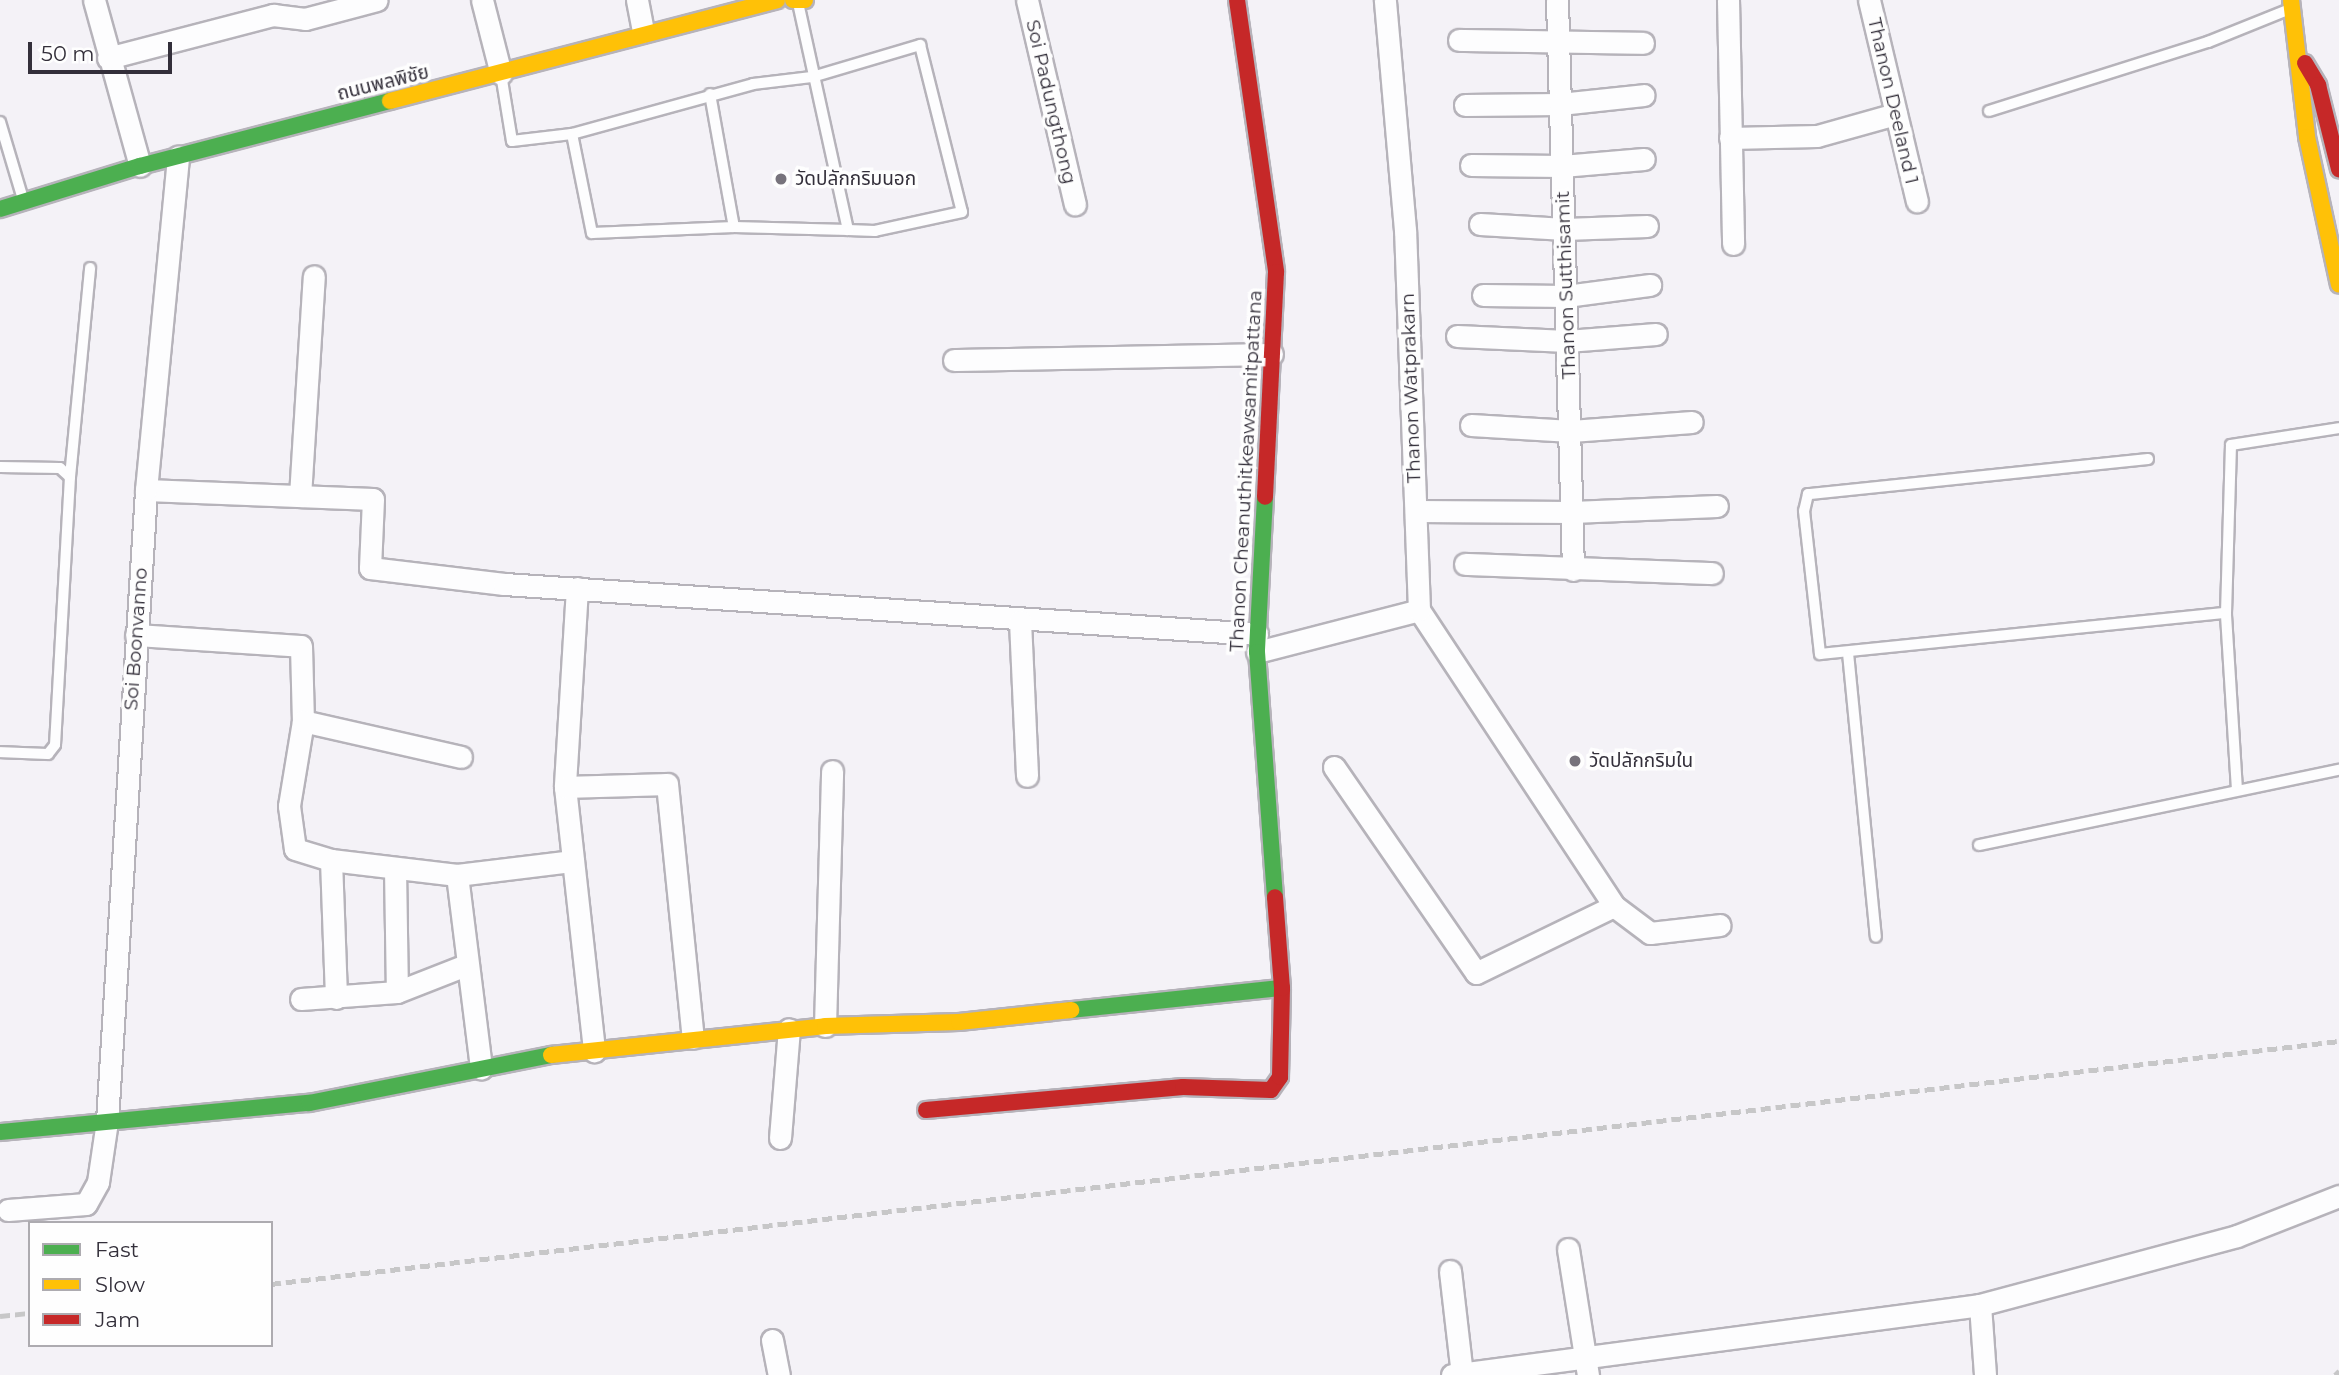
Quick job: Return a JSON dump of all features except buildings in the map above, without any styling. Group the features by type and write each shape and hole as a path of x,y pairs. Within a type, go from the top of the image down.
{"street":[{"path":"94,0 140,166"},
{"path":"108,58 273,15 305,19 377,0"},
{"path":"482,0 501,74"},
{"path":"637,0 643,31"},
{"name":"ถนนพลพิชัย","path":"0,209 140,166 501,74 643,31 777,0"},
{"name":"Soi Padungthong","path":"1027,0 1074,204"},
{"name":"Thanon Cheanuthitkeawsamitpattana","path":"926,1111 1183,1087 1271,1090 1278,1085 1283,1064 1282,988 1257,643 1276,272 1237,0"},
{"name":"Thanon Watprakarn","path":"1385,0 1405,230 1419,610"},
{"name":"Thanon Sutthisamit","path":"1557,0 1572,431 1573,570"},
{"path":"1728,0 1733,244"},
{"name":"Thanon Deeland 1","path":"1869,0 1917,201"},
{"path":"2292,4 2301,57 2300,93 2339,285"},
{"path":"1459,40 1558,44 1643,43"},
{"path":"2301,57 2318,85 2336,145 2339,169"},
{"path":"2318,85 2339,99"},
{"path":"1465,105 1560,104 1644,95"},
{"path":"1730,138 1817,136 1896,114"},
{"path":"2310,152 2336,145"},
{"name":"Soi Boonvanno","path":"8,1210 86,1204 98,1182 107,1121 146,490 178,157"},
{"path":"1471,165 1562,166 1644,159"},
{"path":"2318,188 2339,181"},
{"path":"1480,224 1565,229 1647,226"},
{"path":"300,496 314,276"},
{"path":"1483,295 1566,296 1650,285"},
{"path":"1457,336 1567,341 1656,334"},
{"path":"954,360 1272,354"},
{"path":"1471,425 1572,431 1692,422"},
{"path":"146,490 373,499 370,568 577,588 1020,621 1257,643 1419,610 1614,906 1650,933 1720,925"},
{"path":"1416,511 1572,512 1717,506"},
{"path":"1465,564 1712,573"},
{"path":"577,588 565,787 594,1051"},
{"path":"1020,621 1027,776"},
{"path":"136,635 301,646 303,721 289,806 295,849 331,860 457,875 573,860"},
{"path":"303,721 461,757"},
{"path":"1334,767 1476,973 1614,906"},
{"path":"825,1026 832,771"},
{"path":"565,787 667,784 693,1038"},
{"path":"331,860 336,998"},
{"path":"395,869 397,992"},
{"path":"457,875 466,965 481,1069"},
{"path":"301,999 397,992 466,965"},
{"path":"0,1132 309,1103 559,1053 825,1026 960,1022 1282,988"},
{"path":"780,1138 789,1029"},
{"path":"1450,1271 1458,1374 1587,1365 1980,1305 2237,1236 2339,1196"},
{"path":"1568,1249 1587,1365"},
{"path":"1980,1305 1985,1375"},
{"path":"772,1340 779,1375"}],"lane":[{"path":"799,1 812,77 848,230"},
{"path":"1989,111 2208,42 2292,4"},
{"path":"501,74 512,141 572,134 710,94 812,77 920,45 962,212 875,231 734,227 592,233 572,134"},
{"path":"710,94 734,227"},
{"path":"0,122 24,202"},
{"path":"0,752 48,754 55,746 70,477 90,268"},
{"path":"2237,790 2226,613 2231,445 2339,428"},
{"path":"2148,459 1808,494 1804,511 1820,654 2226,613"},
{"path":"0,467 60,468 70,477"},
{"path":"1848,653 1876,937"},
{"path":"1979,845 2339,769"}],"railway":[{"path":"273,1284 2339,1041"},
{"path":"0,1316 28,1313"},
{"path":"2335,1375 2339,1371"}],"traffic: fast":[{"path":"0,209 140,166 390,101"},
{"path":"1265,497 1257,652 1275,897"},
{"path":"1071,1010 1282,988"},
{"path":"0,1132 309,1103 551,1055"}],"traffic: slow":[{"path":"390,101 777,0"},
{"path":"793,0 805,0"},
{"path":"2291,0 2307,137 2339,285"},
{"path":"551,1055 825,1026 959,1022 1071,1010"}],"traffic: jam":[{"path":"1237,0 1276,272 1265,497"},
{"path":"2305,63 2318,85 2339,169"},
{"path":"926,1110 1183,1087 1271,1090 1280,1077 1282,988 1275,897"}],"place":[{"name":"วัดปลักกริมนอก","path":"781,179"},
{"name":"วัดปลักกริมใน","path":"1575,761"}]}
